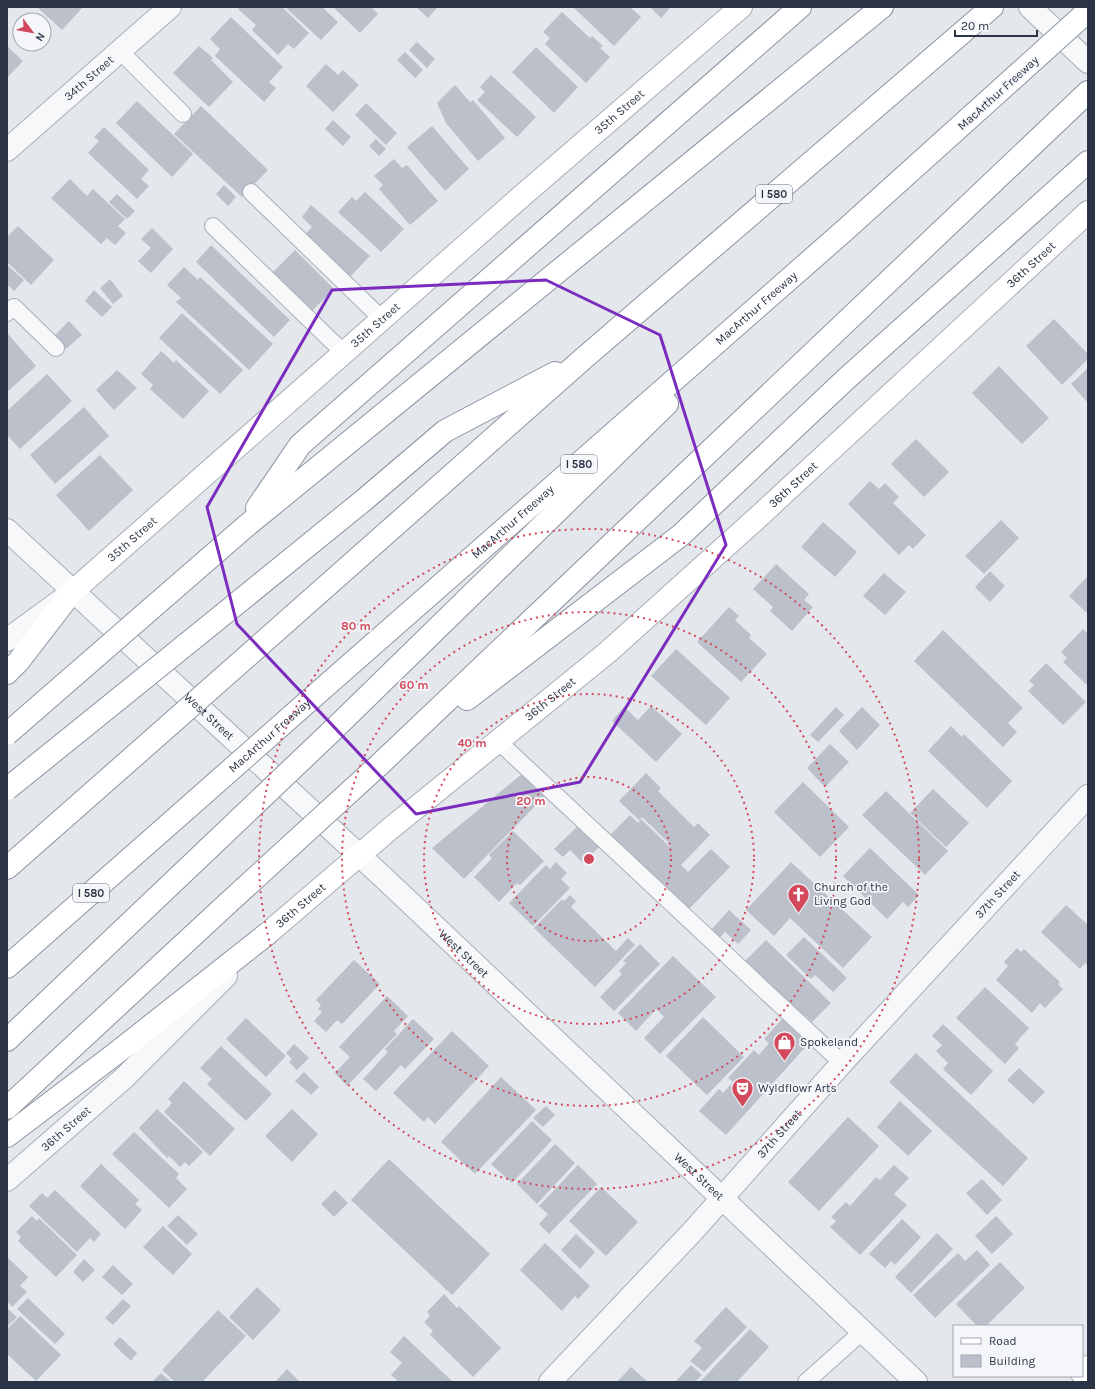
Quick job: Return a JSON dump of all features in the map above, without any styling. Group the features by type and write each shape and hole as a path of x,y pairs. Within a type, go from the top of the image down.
{"main road":[{"name":"35th Street","path":"72,592 382,319 742,7"},
{"path":"245,527 300,445 800,7"},
{"path":"7,734 245,527 882,7"},
{"name":"I 580","path":"7,868 584,358 992,7"},
{"name":"MacArthur Freeway","path":"7,967 845,230 1088,11"},
{"path":"7,1108 378,766 1088,92"},
{"path":"378,766 681,535 846,379 1088,162"},
{"name":"36th Street","path":"267,934 359,855 608,652 756,519 1088,212"},
{"path":"7,1040 428,639 845,230"},
{"path":"7,789 364,500 444,430 584,358"},
{"path":"7,673 18,662 72,592"},
{"path":"7,1136 109,1059 267,934"}],"street":[{"name":"34th Street","path":"7,150 170,7"},
{"path":"1030,7 1088,62"},
{"name":"West Street","path":"7,530 72,592 359,855 916,1382"},
{"name":"35th Street","path":"7,640 72,592"},
{"name":"37th Street","path":"550,1382 723,1198 842,1063 1088,796"},
{"name":"36th Street","path":"7,1180 124,1078 267,934"}],"lane":[{"path":"120,51 183,114"},
{"path":"251,192 382,319"},
{"path":"213,226 344,353"},
{"path":"7,313 14,306 56,348"},
{"path":"498,741 842,1063"},
{"path":"806,1382 862,1331"}],"highlighted area":[{"path":"546,280 660,335 726,545 580,782 416,814 237,624 207,507 332,290"}],"building":[{"path":"37,7 83,7 62,30 52,21 52,12 42,12"},
{"path":"240,7 282,7 309,33 294,49 288,44 278,55 252,30 256,25 238,9"},
{"path":"285,7 322,7 338,22 321,40"},
{"path":"333,7 371,7 378,14 360,33"},
{"path":"416,7 438,7 428,18"},
{"path":"573,7 630,7 641,17 614,46"},
{"path":"650,7 671,7 661,18"},
{"path":"562,12 590,38 592,36 603,46 600,48 610,57 586,83 545,44 550,38 543,32"},
{"path":"231,17 283,67 269,82 276,88 264,102 215,56 220,49 210,39"},
{"path":"417,42 435,59 427,68 409,50"},
{"path":"7,46 23,61 7,78"},
{"path":"199,46 213,58 211,60 233,82 209,107 173,73"},
{"path":"536,47 578,87 554,113 512,72"},
{"path":"405,52 423,70 415,78 397,60"},
{"path":"326,64 338,75 343,70 359,85 333,112 306,86"},
{"path":"491,75 536,117 517,137 477,100 485,92 480,87"},
{"path":"455,85 470,102 473,100 505,138 478,161 446,123 437,103"},
{"path":"137,101 193,154 172,177 116,123"},
{"path":"366,103 397,133 386,145 355,115"},
{"path":"201,106 268,170 242,197 174,134"},
{"path":"333,120 351,137 343,146 325,129"},
{"path":"432,126 469,169 445,191 407,147"},
{"path":"104,127 149,170 141,179 149,186 137,199 88,153 99,141 94,137"},
{"path":"376,139 386,149 379,156 369,146"},
{"path":"394,159 402,168 407,165 438,201 410,225 379,189 383,185 374,176"},
{"path":"70,179 87,196 93,189 125,219 118,226 126,233 115,245 107,238 101,244 51,198"},
{"path":"224,185 236,197 228,206 216,194"},
{"path":"365,192 404,229 381,252 338,212 352,197 356,201"},
{"path":"117,194 135,211 127,219 109,202"},
{"path":"311,205 370,256 346,281 301,239 312,227 302,217"},
{"path":"18,226 54,260 31,285 7,262 7,237"},
{"path":"152,228 173,249 151,273 138,261 151,248 141,239"},
{"path":"211,245 290,320 274,337 196,262"},
{"path":"295,250 334,289 309,314 270,275"},
{"path":"7,265 24,280 14,291 9,286 7,288"},
{"path":"184,267 198,280 200,277 273,344 249,370 176,302 181,298 167,285"},
{"path":"110,279 123,296 113,304 100,288"},
{"path":"94,290 112,307 102,317 85,301"},
{"path":"182,313 243,370 220,394 159,338"},
{"path":"1054,319 1088,354 1088,359 1062,385 1026,346"},
{"path":"69,321 82,335 66,349 54,336"},
{"path":"7,333 36,366 7,392"},
{"path":"161,351 174,363 176,360 209,391 183,419 150,389 153,385 141,374"},
{"path":"999,366 1049,418 1022,444 972,393"},
{"path":"1088,368 1088,403 1071,384"},
{"path":"117,370 137,388 114,410 96,390"},
{"path":"47,374 72,401 20,449 7,435 7,411"},
{"path":"84,407 109,436 55,484 30,455"},
{"path":"916,439 949,472 924,497 891,464"},
{"path":"100,455 133,490 89,531 56,495"},
{"path":"870,481 879,489 885,483 899,497 893,503 926,535 913,549 909,545 899,555 848,504"},
{"path":"1001,520 1019,538 984,574 965,556"},
{"path":"823,522 857,552 835,577 801,547"},
{"path":"776,564 809,594 804,600 813,607 792,631 770,611 773,607 753,589"},
{"path":"990,571 1005,586 990,602 975,587"},
{"path":"884,573 906,592 885,615 863,596"},
{"path":"1088,576 1088,614 1069,596"},
{"path":"729,607 739,616 735,620 751,635 749,638 767,654 741,682 697,642"},
{"path":"1083,629 1088,634 1088,686 1063,662 1067,658 1061,652"},
{"path":"943,630 1023,708 1008,723 1017,732 1003,747 914,661"},
{"path":"676,649 730,698 706,725 651,676"},
{"path":"1046,663 1086,702 1063,725 1028,691 1034,685 1029,681"},
{"path":"651,706 682,734 656,762 612,721 624,707 638,720"},
{"path":"836,707 844,715 818,742 810,735"},
{"path":"862,707 880,725 857,750 839,731"},
{"path":"951,726 962,737 964,734 1012,781 987,808 928,751"},
{"path":"830,744 849,762 825,787 807,768"},
{"path":"646,773 661,788 658,791 694,827 698,823 710,835 681,865 688,872 711,849 730,867 688,910 610,835 630,815 638,823 641,819 669,846 671,845 642,817 639,820 619,801"},
{"path":"522,774 545,796 464,879 432,848"},
{"path":"803,782 849,827 820,857 774,812"},
{"path":"933,789 969,823 946,847 910,813"},
{"path":"886,791 948,851 925,875 862,815"},
{"path":"578,826 599,847 583,863 570,850 563,857 554,849"},
{"path":"513,831 544,861 520,885 517,883 499,902 474,877 492,858 489,855"},
{"path":"870,848 919,895 908,907 903,902 887,919 843,876"},
{"path":"556,862 567,873 561,879 570,888 533,926 509,903 546,865 550,869"},
{"name":"Church of the Living God","path":"791,862 872,937 843,968 790,918 774,936 746,910"},
{"path":"570,895 576,901 571,907 616,951 628,938 635,945 595,987 534,928 562,899 564,901"},
{"path":"1066,905 1088,925 1088,966 1085,963 1080,969 1041,932"},
{"path":"729,910 751,930 738,944 725,932 719,938 711,930"},
{"path":"804,937 847,978 833,992 815,975 811,979 786,955"},
{"path":"766,940 831,1003 812,1022 806,1016 803,1019 744,962"},
{"path":"640,944 660,964 614,1011 600,997 622,974 619,971 626,963 623,961"},
{"path":"1017,948 1021,952 1024,949 1060,982 1058,984 1063,989 1045,1008 1040,1003 1032,1013 996,980 1008,966 1004,962"},
{"path":"673,956 716,997 660,1054 644,1038 664,1017 656,1009 636,1031 618,1013"},
{"path":"354,960 380,984 342,1024 337,1020 326,1032 314,1021 322,1012 318,1009 321,1005 316,1000"},
{"path":"985,987 1029,1028 1015,1044 1019,1048 1005,1064 956,1018"},
{"path":"387,996 408,1016 394,1031 397,1034 347,1086 335,1073 350,1057 339,1047"},
{"path":"703,1017 744,1057 707,1095 666,1056"},
{"path":"246,1018 286,1056 266,1077 226,1039"},
{"path":"783,1018 810,1042 726,1135 699,1111 719,1089 723,1093 733,1082 728,1078 754,1050 759,1055 769,1043 764,1039"},
{"path":"413,1019 434,1039 405,1069 401,1065 376,1091 363,1079 388,1052 385,1049"},
{"path":"943,1024 993,1071 971,1095 943,1069 948,1063 936,1051 942,1045 932,1036"},
{"path":"452,1031 489,1066 435,1124 428,1117 424,1122 393,1093"},
{"path":"294,1044 309,1058 297,1070 289,1062 292,1059 286,1053"},
{"path":"221,1046 272,1094 246,1121 207,1084 212,1079 200,1068"},
{"path":"916,1053 1028,1158 1003,1186 889,1082"},
{"path":"1019,1068 1045,1092 1033,1104 1007,1080"},
{"path":"304,1072 319,1087 311,1095 295,1081"},
{"path":"501,1077 536,1110 475,1174 441,1142"},
{"path":"184,1081 235,1129 210,1156 164,1112 172,1103 168,1099"},
{"path":"900,1101 932,1131 908,1156 877,1127"},
{"path":"546,1106 555,1115 543,1127 533,1118"},
{"path":"157,1109 203,1152 189,1166 185,1162 180,1167 169,1156 167,1158 139,1128"},
{"path":"292,1109 318,1134 292,1162 265,1136"},
{"path":"848,1117 879,1146 819,1211 788,1182"},
{"path":"532,1121 552,1140 512,1183 491,1164"},
{"path":"134,1132 179,1174 176,1178 187,1189 169,1208 112,1154"},
{"path":"555,1144 575,1163 537,1204 517,1184"},
{"path":"389,1159 490,1254 452,1295 351,1200"},
{"path":"101,1164 139,1200 135,1204 142,1210 125,1229 80,1186"},
{"path":"578,1165 597,1184 549,1234 539,1224 548,1214 539,1206"},
{"path":"894,1165 909,1178 894,1194 907,1205 860,1255 830,1227 836,1221 831,1217 846,1202 850,1206 876,1177 880,1180"},
{"path":"982,1179 1002,1200 987,1215 966,1193"},
{"path":"601,1187 638,1222 606,1256 569,1221"},
{"path":"55,1190 101,1234 94,1242 90,1238 77,1252 29,1206 42,1193 47,1198"},
{"path":"335,1190 348,1203 334,1217 321,1204"},
{"path":"178,1215 198,1234 187,1245 167,1226"},
{"path":"32,1216 37,1221 39,1218 77,1255 56,1277 18,1241 21,1237 16,1232"},
{"path":"996,1216 1013,1234 992,1254 975,1236"},
{"path":"902,1219 921,1237 895,1265 891,1261 885,1268 869,1254"},
{"path":"163,1226 192,1254 173,1275 143,1247"},
{"path":"937,1233 953,1249 911,1293 895,1277"},
{"path":"576,1234 595,1252 580,1269 561,1250"},
{"path":"545,1243 590,1286 578,1299 575,1296 562,1311 520,1270"},
{"path":"977,1250 990,1265 935,1318 913,1295 958,1253 965,1261"},
{"path":"7,1257 28,1277 20,1286 27,1292 12,1307 7,1301"},
{"path":"84,1259 95,1270 83,1282 73,1272"},
{"path":"1000,1262 1025,1288 987,1325 976,1325 956,1304"},
{"path":"113,1265 133,1284 122,1295 102,1277"},
{"path":"257,1287 281,1310 253,1340 229,1317"},
{"path":"444,1294 457,1308 459,1306 501,1348 473,1377 430,1335 433,1331 424,1322 430,1316 427,1312"},
{"path":"28,1298 65,1334 55,1344 17,1309"},
{"path":"123,1299 131,1306 113,1325 105,1318"},
{"path":"726,1307 747,1327 704,1372 690,1361 702,1348 694,1341"},
{"path":"7,1308 17,1317 7,1327"},
{"path":"218,1310 246,1336 202,1382 175,1382 162,1370"},
{"path":"20,1316 61,1355 36,1381 7,1354 7,1329"},
{"path":"750,1329 769,1347 737,1382 700,1382"},
{"path":"404,1336 453,1382 399,1382 391,1375 402,1363 390,1352"},
{"path":"120,1337 137,1353 131,1361 113,1344"},
{"path":"691,1365 702,1375 695,1382 675,1382"},
{"path":"631,1367 648,1382 617,1382"},
{"path":"287,1369 300,1382 275,1382"},
{"path":"161,1373 171,1382 152,1382"}],"place":[{"name":"Church of the Living God","path":"799,914"},
{"name":"Spokeland","path":"784,1062"},
{"name":"Wyldflowr Arts","path":"743,1108"}]}
